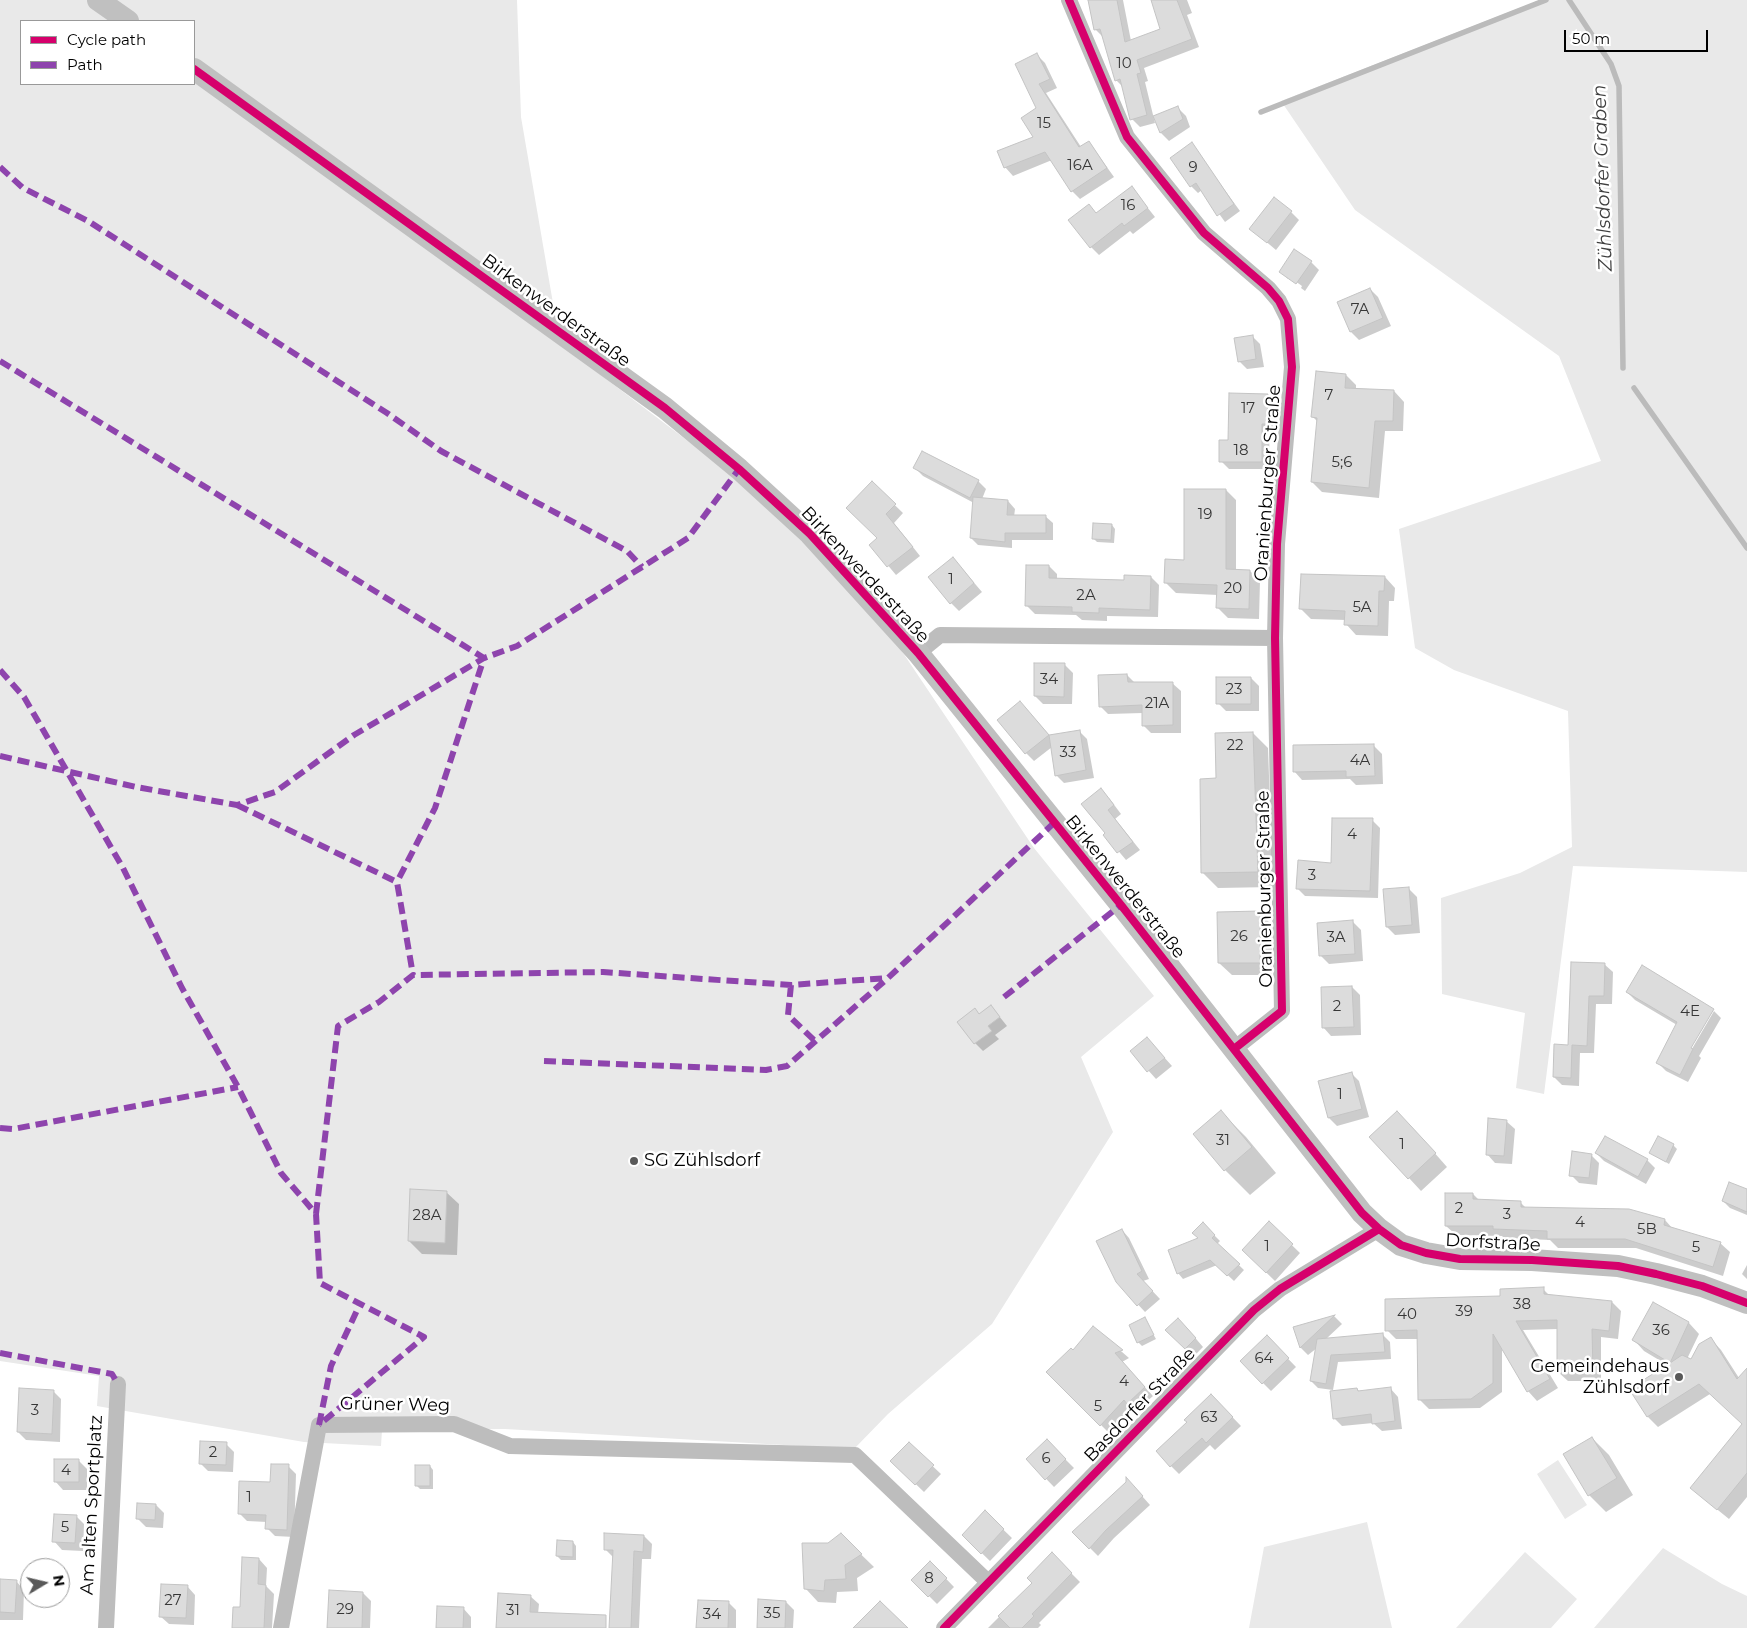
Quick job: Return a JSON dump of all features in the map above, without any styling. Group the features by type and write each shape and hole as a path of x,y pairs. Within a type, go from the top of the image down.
{"street":[{"path":"98,0 127,20"},
{"name":"Oranienburger Straße","path":"1069,0 1127,137 1204,233 1268,288 1279,301 1288,318 1292,367 1277,544 1275,638 1282,1011 1234,1049"},
{"name":"Birkenwerderstraße","path":"195,70 665,408 739,469 810,534 918,653 1234,1049"},
{"path":"918,653 940,635 1275,638"},
{"name":"Dorfstraße","path":"1234,1049 1362,1213 1379,1230 1401,1245 1426,1253 1460,1259 1532,1260 1618,1266 1702,1286 1747,1303"},
{"name":"Basdorfer Straße","path":"944,1628 1254,1310 1280,1289 1379,1230"},
{"name":"Am alten Sportplatz","path":"106,1628 118,1384"},
{"name":"Grüner Weg","path":"281,1628 319,1425 454,1424 510,1446 855,1455 988,1582"}],"shaded area":[{"path":"0,0 517,0 521,117 560,344 738,479 795,533 897,644 1034,848 1154,996 1081,1057 1113,1132 992,1324 888,1414 854,1449 505,1429 382,1430 381,1446 304,1442 97,1406 99,1376 0,1361"},
{"path":"1540,0 1747,0 1747,872 1573,866 1544,1094 1516,1088 1525,1013 1442,994 1441,898 1520,873 1572,847 1568,711 1454,670 1415,648 1399,529 1601,461 1559,356 1355,210 1281,101"},
{"path":"1558,1460 1587,1505 1565,1519 1537,1474"},
{"path":"1367,1522 1392,1628 1249,1628 1264,1547"},
{"path":"1663,1548 1722,1584 1747,1596 1747,1628 1594,1628"},
{"path":"1525,1552 1577,1599 1551,1628 1456,1628"}],"building":[{"path":"1088,0 1117,0 1125,42 1160,29 1151,0 1177,0 1192,39 1137,60 1141,73 1137,74 1147,115 1130,120 1120,79 1115,81 1100,29 1094,30"},
{"path":"1037,53 1050,79 1039,84 1079,147 1089,141 1107,168 1071,192 1045,152 1004,168 997,151 1033,137 1021,118 1036,108 1015,64"},
{"path":"1178,106 1183,119 1160,133 1153,116"},
{"path":"1192,142 1234,204 1217,216 1196,183 1190,187 1170,158"},
{"path":"1132,186 1148,208 1124,226 1122,223 1090,248 1068,220 1089,204 1096,213"},
{"path":"1274,197 1292,211 1267,243 1249,229"},
{"path":"1294,249 1312,261 1296,284 1279,272"},
{"path":"1370,288 1383,318 1350,332 1337,302"},
{"path":"1253,335 1256,359 1238,362 1234,338"},
{"path":"1316,371 1346,374 1345,388 1394,390 1393,421 1375,421 1369,488 1311,482 1317,418 1311,417"},
{"path":"1229,393 1268,394 1267,424 1262,424 1262,462 1219,462 1219,440 1228,440"},
{"path":"922,451 979,480 970,498 913,468"},
{"path":"872,481 896,504 886,514 913,547 887,567 869,545 877,538 846,508"},
{"path":"1184,489 1226,489 1226,569 1250,570 1249,609 1216,608 1217,585 1164,583 1165,559 1184,560"},
{"path":"973,497 1008,500 1007,515 1046,515 1046,533 1005,533 1005,542 970,538"},
{"path":"1093,523 1112,524 1111,540 1092,539"},
{"path":"953,557 974,583 950,604 928,577"},
{"path":"1026,565 1049,565 1049,578 1124,580 1124,575 1151,576 1150,610 1099,608 1099,613 1072,612 1072,607 1025,606"},
{"path":"1301,574 1385,576 1384,591 1379,591 1378,626 1344,625 1345,611 1299,609"},
{"path":"1034,663 1065,663 1064,697 1034,696"},
{"path":"1127,674 1128,682 1173,682 1173,725 1142,726 1142,705 1099,707 1098,675"},
{"path":"1216,677 1251,677 1251,704 1216,704"},
{"path":"1020,701 1049,735 1025,754 997,720"},
{"path":"1080,730 1086,770 1055,776 1049,735"},
{"path":"1253,732 1258,872 1201,873 1200,779 1216,778 1215,733"},
{"path":"1374,744 1375,776 1346,777 1346,771 1293,772 1293,745"},
{"path":"1101,788 1114,805 1108,810 1133,842 1117,853 1103,835 1105,833 1081,804"},
{"path":"1332,818 1373,818 1370,891 1296,889 1298,860 1331,863"},
{"path":"1409,887 1412,925 1386,927 1383,889"},
{"path":"1260,911 1260,963 1218,963 1217,912"},
{"path":"1353,920 1355,954 1319,956 1317,923"},
{"path":"1571,962 1605,963 1604,996 1589,996 1587,1046 1572,1045 1571,1078 1553,1077 1554,1044 1568,1045"},
{"path":"1642,965 1714,1009 1691,1048 1693,1049 1680,1075 1656,1063 1677,1022 1626,992"},
{"path":"1352,986 1354,1027 1322,1028 1321,987"},
{"path":"991,1005 1000,1017 988,1026 992,1031 974,1044 957,1022 975,1008 979,1014"},
{"path":"1147,1037 1165,1058 1147,1072 1130,1051"},
{"path":"1352,1072 1362,1109 1328,1118 1318,1081"},
{"path":"1221,1110 1252,1147 1224,1171 1193,1134"},
{"path":"1397,1111 1436,1153 1408,1179 1369,1137"},
{"path":"1488,1118 1507,1120 1504,1156 1486,1155"},
{"path":"1605,1136 1648,1159 1638,1177 1595,1153"},
{"path":"1658,1136 1674,1144 1666,1162 1649,1153"},
{"path":"1572,1151 1592,1154 1589,1178 1569,1176"},
{"path":"1729,1182 1747,1189 1747,1212 1722,1201"},
{"path":"410,1189 447,1191 445,1243 408,1241"},
{"path":"1445,1193 1473,1193 1473,1199 1521,1201 1521,1207 1629,1209 1665,1219 1664,1225 1721,1242 1713,1267 1625,1239 1547,1239 1547,1231 1493,1229 1493,1226 1445,1226"},
{"path":"1269,1221 1293,1244 1266,1273 1242,1250"},
{"path":"1203,1222 1215,1235 1212,1238 1240,1264 1227,1276 1210,1260 1177,1274 1168,1250 1198,1238 1192,1233"},
{"path":"1122,1229 1142,1271 1137,1274 1153,1291 1137,1306 1116,1282 1096,1241"},
{"path":"1544,1287 1544,1294 1612,1301 1609,1331 1592,1329 1593,1372 1557,1373 1557,1320 1516,1321 1550,1379 1527,1392 1493,1334 1493,1383 1471,1399 1418,1400 1417,1330 1385,1331 1385,1299 1500,1296 1500,1289"},
{"path":"1653,1302 1689,1322 1670,1363 1632,1340"},
{"path":"1335,1315 1300,1348 1293,1327"},
{"path":"1145,1317 1154,1335 1137,1343 1129,1325"},
{"path":"1178,1318 1196,1338 1185,1349 1165,1330"},
{"path":"1093,1326 1123,1350 1115,1353 1145,1387 1127,1404 1124,1400 1100,1426 1046,1372 1071,1348 1073,1350"},
{"path":"1383,1333 1385,1352 1331,1355 1326,1384 1310,1381 1317,1339"},
{"path":"1267,1335 1289,1358 1262,1384 1240,1361"},
{"path":"1711,1337 1737,1379 1747,1368 1747,1473 1717,1510 1690,1488 1742,1424 1699,1384 1647,1417 1629,1389 1682,1355 1691,1359 1699,1344"},
{"path":"1391,1387 1395,1421 1372,1424 1371,1414 1333,1419 1330,1391 1357,1388 1358,1391"},
{"path":"19,1388 54,1390 52,1434 17,1432"},
{"path":"1211,1394 1233,1417 1206,1443 1202,1438 1170,1467 1156,1451 1187,1422 1184,1420"},
{"path":"1592,1437 1617,1478 1588,1496 1563,1454"},
{"path":"1047,1439 1066,1459 1045,1480 1026,1459"},
{"path":"200,1441 227,1442 226,1465 199,1464"},
{"path":"909,1442 934,1465 915,1485 890,1461"},
{"path":"54,1459 79,1459 79,1482 54,1482"},
{"path":"271,1464 289,1464 287,1530 265,1529 266,1515 238,1514 239,1481 270,1482"},
{"path":"415,1465 430,1465 430,1486 415,1486"},
{"path":"1126,1477 1143,1496 1106,1530 1089,1549 1072,1532 1126,1482"},
{"path":"137,1503 156,1504 155,1520 136,1519"},
{"path":"985,1510 1004,1529 981,1554 962,1535"},
{"path":"54,1514 77,1515 75,1543 52,1542"},
{"path":"604,1533 644,1535 643,1552 634,1551 631,1628 609,1628 613,1550 604,1550"},
{"path":"841,1533 862,1554 845,1565 846,1579 825,1580 824,1591 804,1589 802,1543 828,1543"},
{"path":"557,1540 573,1541 573,1557 556,1556"},
{"path":"1052,1552 1072,1573 1032,1614 1034,1616 1022,1628 1010,1628 998,1616 1032,1583 1027,1578"},
{"path":"242,1557 259,1558 258,1584 266,1585 264,1628 232,1628 233,1607 240,1607"},
{"path":"930,1561 947,1578 928,1597 911,1580"},
{"path":"0,1579 17,1580 15,1613 0,1612"},
{"path":"161,1584 188,1585 186,1618 159,1617"},
{"path":"329,1590 363,1592 362,1628 327,1628"},
{"path":"498,1593 531,1595 530,1612 606,1615 606,1628 496,1628"},
{"path":"758,1599 786,1601 785,1628 757,1628"},
{"path":"698,1600 729,1601 728,1628 696,1628"},
{"path":"880,1601 908,1628 853,1628"},
{"path":"437,1606 464,1607 463,1628 436,1628"}],"waterway":[{"path":"1261,112 1546,0"},
{"name":"Zühlsdorfer Graben","path":"1569,0 1611,64 1619,86 1623,368"},
{"name":"Zühlsdorfer Graben","path":"1634,388 1747,548"}],"marked path":[{"path":"0,167 23,188 88,221 387,413 441,451 627,551 642,567"},
{"path":"0,361 484,658 435,808 397,882"},
{"path":"0,756 136,787 237,805 275,792 354,735 484,658 517,646 688,538 739,469"},
{"path":"0,670 24,697 123,868 182,988 238,1087 281,1173 316,1214 320,1283 424,1337 319,1425"},
{"path":"237,805 397,882 413,975"},
{"path":"544,1061 766,1070 787,1066 888,978 1055,822"},
{"path":"1004,997 1121,905"},
{"path":"316,1214 338,1026 379,1002 413,975 603,972 791,985 888,978"},
{"path":"791,985 788,1015 815,1041"},
{"path":"0,1128 13,1129 238,1087"},
{"path":"319,1425 331,1366 360,1304"},
{"path":"0,1353 112,1374 118,1384"}],"cycle path":[{"path":"1069,0 1127,137 1204,233 1268,288 1279,301 1288,319 1292,367 1277,544 1275,638 1282,1011 1234,1049"},
{"path":"195,70 665,408 739,469 810,534 918,653 1121,905 1362,1213 1379,1229 1401,1245 1426,1253 1460,1259 1532,1260 1618,1266 1702,1286 1747,1303"},
{"path":"944,1628 1254,1310 1280,1289 1379,1229"}],"place":[{"name":"SG Zühlsdorf","path":"634,1161"},
{"name":"Gemeindehaus Zühlsdorf","path":"1679,1377"}]}
